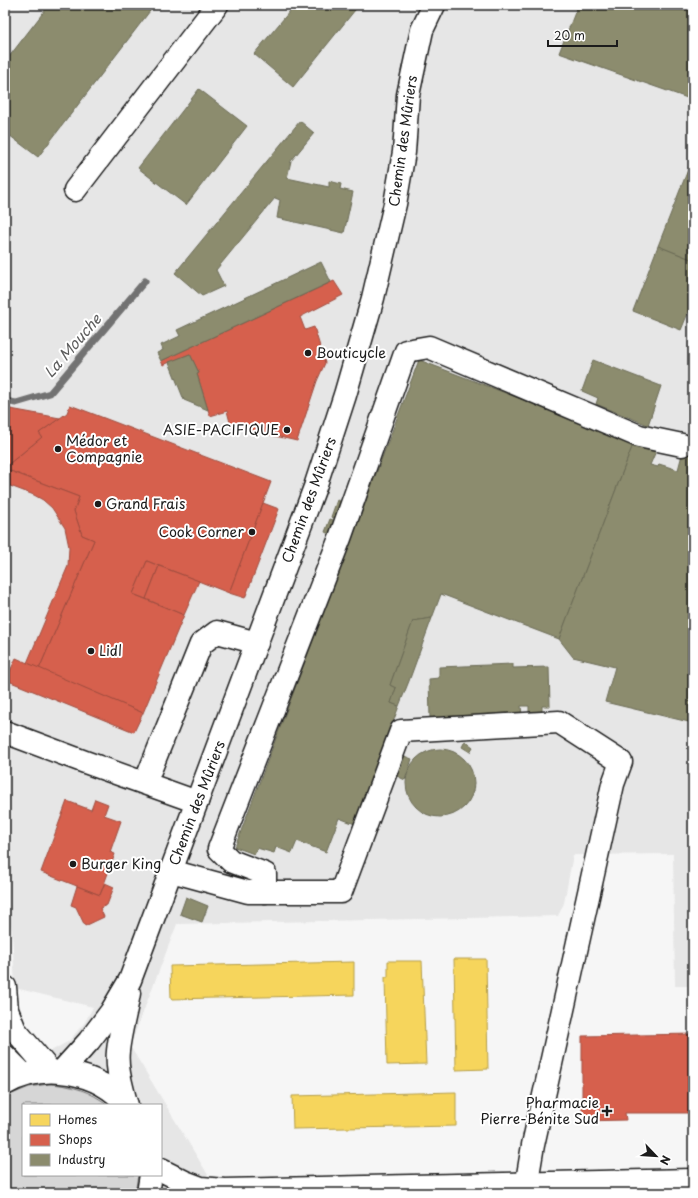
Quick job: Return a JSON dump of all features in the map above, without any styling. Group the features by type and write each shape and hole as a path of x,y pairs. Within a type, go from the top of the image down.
{"main road":[{"path":"75,190 217,5"},
{"name":"Chemin des Mûriers","path":"56,1072 89,1041 111,1012 130,980 315,487 345,395 373,298 395,204 404,152 408,95 422,30 434,5"},
{"path":"265,892 265,874 231,862 219,849 340,538 406,351 429,347 639,436 682,446"},
{"path":"145,783 201,644 217,632 257,643"},
{"path":"171,871 248,892 341,892 401,731 559,722 622,762 613,784 533,1145 526,1188"},
{"path":"5,732 197,802"},
{"name":"Chemin des Mûriers","path":"126,1104 118,1053 130,980"},
{"path":"5,987 7,1010 15,1030 56,1072"},
{"path":"5,1056 15,1079 56,1072 79,1075 96,1081 112,1091 126,1104"},
{"path":"162,1170 201,1188 224,1190 526,1188 693,1180"},
{"path":"148,1193 151,1176"}],"shaded area":[{"path":"5,5 693,5 693,986 675,986 673,854 573,855 564,903 558,916 177,924 130,1046 219,1193 5,1193 5,1070 51,1051 69,1041 85,1022 93,1007 15,988 11,928 5,903"},
{"path":"49,1084 73,1087 87,1092 107,1104 22,1104 22,1176 138,1176 135,1193 5,1193 5,1097 29,1087"}],"building: Homes":[{"path":"454,959 486,959 488,1069 456,1070"},
{"path":"388,961 422,961 426,1064 387,1065 385,977 388,977"},
{"path":"354,962 354,995 171,999 170,966"},
{"path":"456,1092 456,1126 293,1129 292,1096"}],"building: Shops":[{"path":"334,281 343,295 300,317 305,330 314,327 325,363 317,381 297,441 231,426 227,411 210,416 197,374 199,373 190,354 163,365 161,361"},
{"path":"70,405 271,482 229,593 147,561 133,594 184,615 143,713 39,669 94,540 82,535 74,511 79,497 5,469 5,467 42,437 39,433 67,413"},
{"path":"5,408 60,418 39,433 42,437 5,467"},
{"path":"5,469 79,497 74,511 82,535 94,540 39,669 27,663 68,566 69,547 65,528 52,508 43,500 34,495 5,484"},
{"path":"263,503 279,509 245,598 229,593"},
{"path":"147,561 159,566 146,599 133,594"},
{"path":"159,566 199,581 184,615 146,599"},
{"path":"16,658 143,713 134,732 6,680"},
{"path":"95,799 108,804 104,815 121,821 110,852 115,854 100,895 41,872 67,801 91,810"},
{"path":"105,883 114,887 107,905 100,908 104,917 85,926 76,907 71,905 77,886 100,895"},
{"path":"693,1034 693,1113 625,1113 626,1120 582,1121 582,1036"}],"building: Industry":[{"path":"49,5 151,5 153,7 38,157 5,132 5,62"},
{"path":"295,5 359,5 293,87 254,54"},
{"path":"578,5 693,5 693,100 559,53"},
{"path":"199,89 247,126 186,205 138,168"},
{"path":"300,121 314,133 291,161 287,178 329,187 329,181 341,184 340,189 353,192 344,233 277,218 280,200 275,198 216,270 224,286 202,296 175,273"},
{"path":"693,157 693,260 658,246"},
{"path":"658,246 693,260 693,301 681,330 633,311"},
{"path":"321,262 331,282 161,361 157,353 163,350 161,345 180,336 177,330"},
{"path":"190,354 199,373 197,374 208,410 184,400 169,362"},
{"path":"419,360 634,442 559,639 441,594 432,618 413,621 390,685 396,688 391,703 399,706 355,824 339,818 326,852 297,841 292,853 276,847 274,853 257,848 254,854 235,847"},
{"path":"593,360 661,386 648,425 596,404 598,398 582,391"},
{"path":"634,442 656,451 650,465 658,467 659,464 678,470 684,447 693,448 693,723 605,702 615,667 573,657 559,639"},
{"path":"337,500 345,503 339,520 331,517"},
{"path":"330,519 339,522 334,536 325,532"},
{"path":"432,618 399,706 391,703 396,688 390,685 413,621"},
{"path":"513,664 513,668 549,667 550,706 542,706 542,717 529,718 529,706 521,706 522,715 430,718 429,679 439,678 439,667"},
{"path":"465,741 473,747 470,752 462,747"},
{"path":"440,749 453,752 464,759 471,770 474,783 471,796 464,807 453,814 440,817 427,814 416,807 409,796 406,783 409,770 416,759 427,752"},
{"path":"404,756 412,759 405,780 397,776"},
{"path":"186,897 208,906 202,922 180,914"}],"waterway":[{"name":"La Mouche","path":"5,401 16,403 50,393 145,281"}],"place":[{"name":"Bouticycle","path":"308,353"},
{"name":"ASIE-PACIFIQUE","path":"287,430"},
{"name":"Médor et Compagnie","path":"58,449"},
{"name":"Grand Frais","path":"98,504"},
{"name":"Cook Corner","path":"252,532"},
{"name":"Lidl","path":"91,651"},
{"name":"Burger King","path":"73,864"},
{"name":"Pharmacie Pierre-Bénite Sud","path":"607,1111"}]}
